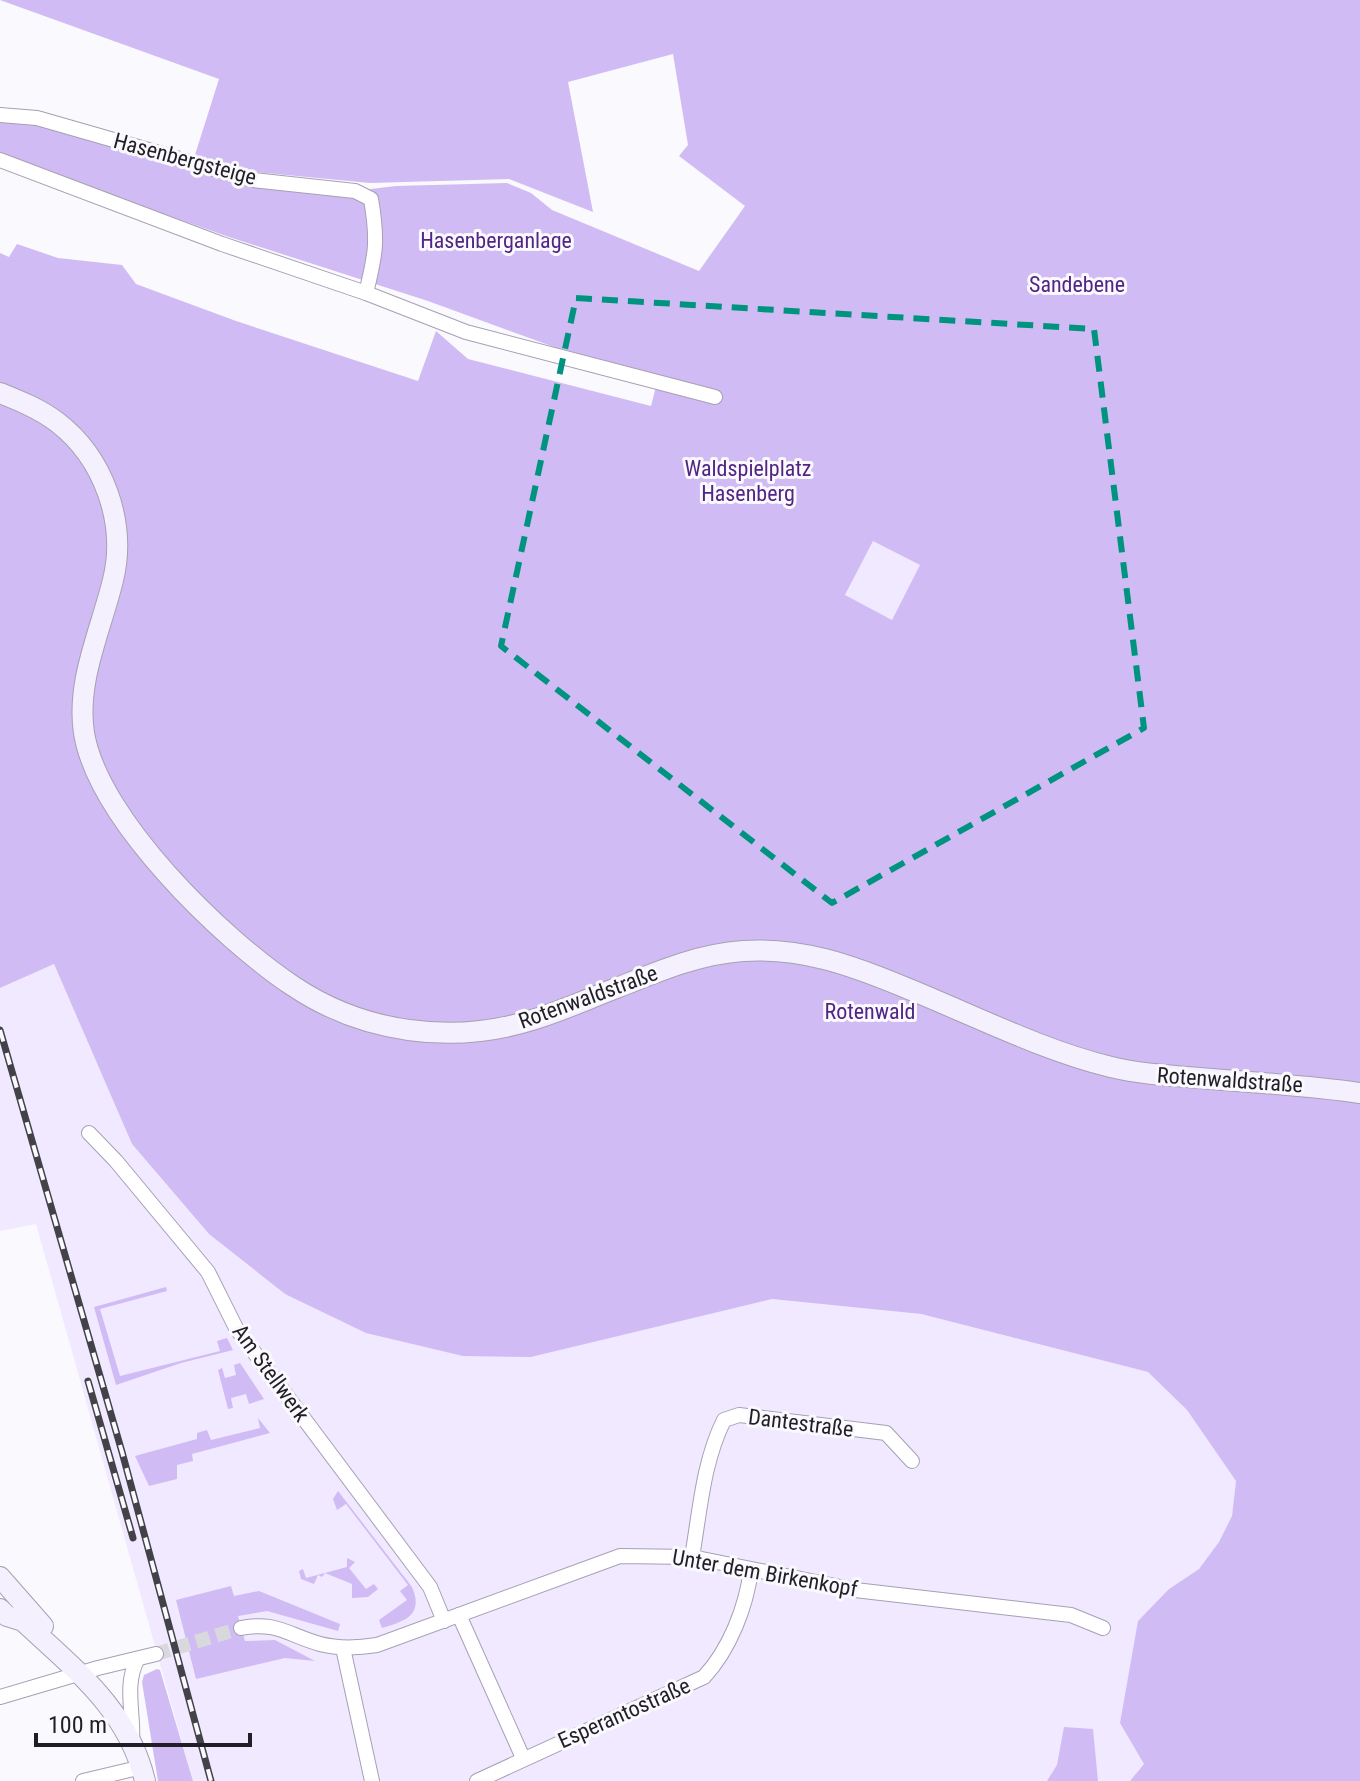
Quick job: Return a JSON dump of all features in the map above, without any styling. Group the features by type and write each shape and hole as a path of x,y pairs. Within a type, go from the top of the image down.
{"main road":[{"name":"Rotenwaldstraße","path":"0,393 43,412 69,432 90,456 111,502 117,536 115,574 82,700 88,749 108,793 138,837 181,889 225,933 277,975 320,1002 365,1021 396,1028 438,1033 486,1031 533,1020 687,962 742,951 794,953 836,960 1071,1056 1111,1067 1146,1074 1312,1086 1360,1093"},
{"path":"0,1577 42,1625 52,1648"},
{"path":"2,1614 23,1621 108,1704 132,1740 143,1774"}],"street":[{"name":"Hasenbergsteige","path":"0,115 37,118 253,180 355,191 371,199 375,225 377,249 366,293"},
{"path":"0,160 466,332 715,397"},
{"name":"Am Stellwerk","path":"89,1133 208,1272 236,1328 430,1587 444,1621"},
{"name":"Dantestraße","path":"692,1557 708,1464 724,1420 739,1415 886,1433 912,1461"},
{"name":"Unter dem Birkenkopf","path":"241,1628 262,1624 320,1644 343,1648 377,1645 620,1556 692,1557 855,1590 1071,1615 1103,1628"},
{"name":"Esperantostraße","path":"477,1781 704,1677 716,1664 748,1596 751,1570"},
{"path":"459,1615 523,1758"},
{"path":"343,1648 372,1781"},
{"path":"0,1697 156,1654"},
{"path":"132,1740 129,1690 132,1669 137,1660"},
{"path":"83,1781 143,1774"}],"highlighted area":[{"path":"576,298 1094,329 1144,728 832,903 501,646"}],"shaded area":[{"path":"873,540 921,565 892,620 845,596"},
{"path":"54,964 132,1144 209,1234 285,1294 531,1357 772,1299 921,1314 1148,1372 1187,1410 1236,1481 1232,1516 1220,1542 1199,1569 1169,1589 1144,1764 1130,1781 193,1781 36,1224 0,1231 0,988"}],"green space":[{"path":"0,0 1360,0 1360,1781 1130,1781 1144,1764 1120,1723 1138,1621 1169,1589 1199,1569 1219,1542 1232,1516 1236,1481 1187,1410 1148,1372 921,1314 772,1299 531,1357 463,1356 366,1333 285,1294 209,1234 132,1144 54,964 0,988 0,253 9,257 17,244 58,258 122,265 136,284 236,321 418,381 436,331 468,359 651,406 659,375 554,347 428,301 229,237 0,156 0,117 37,120 253,181 354,191 396,186 507,183 531,193 552,210 699,271 745,206 679,156 688,145 673,54 568,82 593,212 509,179 370,183 255,172 194,158 219,79","holes":["873,541 920,565 892,620 845,595"]},
{"path":"166,1287 167,1291 100,1309 120,1376 220,1351 217,1341 227,1338 233,1350 181,1363 116,1385 94,1307"},
{"path":"240,1363 264,1399 249,1404 246,1394 231,1398 233,1408 228,1409 218,1370 222,1368 225,1378 236,1375 234,1365"},
{"path":"258,1418 270,1433 192,1454 193,1461 177,1465 177,1479 149,1486 135,1456 197,1439 197,1433 207,1430 211,1440 260,1428"},
{"path":"338,1491 412,1587 416,1604 414,1610 398,1623 382,1628 379,1620 407,1600 400,1591 408,1585 346,1504 337,1510 333,1499"},
{"path":"347,1558 355,1562 349,1568 366,1589 374,1584 378,1589 368,1597 352,1598 352,1584 325,1573 322,1577 318,1575 314,1584 301,1579 299,1571 303,1569 306,1578 347,1567"},
{"path":"231,1586 234,1596 259,1591 340,1624 338,1631 267,1611 238,1616 245,1641 275,1640 315,1661 285,1658 196,1679 176,1600"},
{"path":"160,1670 193,1781 158,1781 142,1682 144,1675"},
{"path":"1064,1727 1093,1729 1098,1781 1047,1781 1057,1765"}],"tunnel":[{"path":"156,1654 241,1628"}],"railway":[{"path":"0,1030 122,1452 211,1781"},
{"path":"88,1381 133,1538"}],"park label":[{"name":"Hasenberganlage","path":"496,240"},
{"name":"Sandebene","path":"1077,284"},
{"name":"Waldspielplatz Hasenberg","path":"748,480"},
{"name":"Rotenwald","path":"870,1011"}]}
